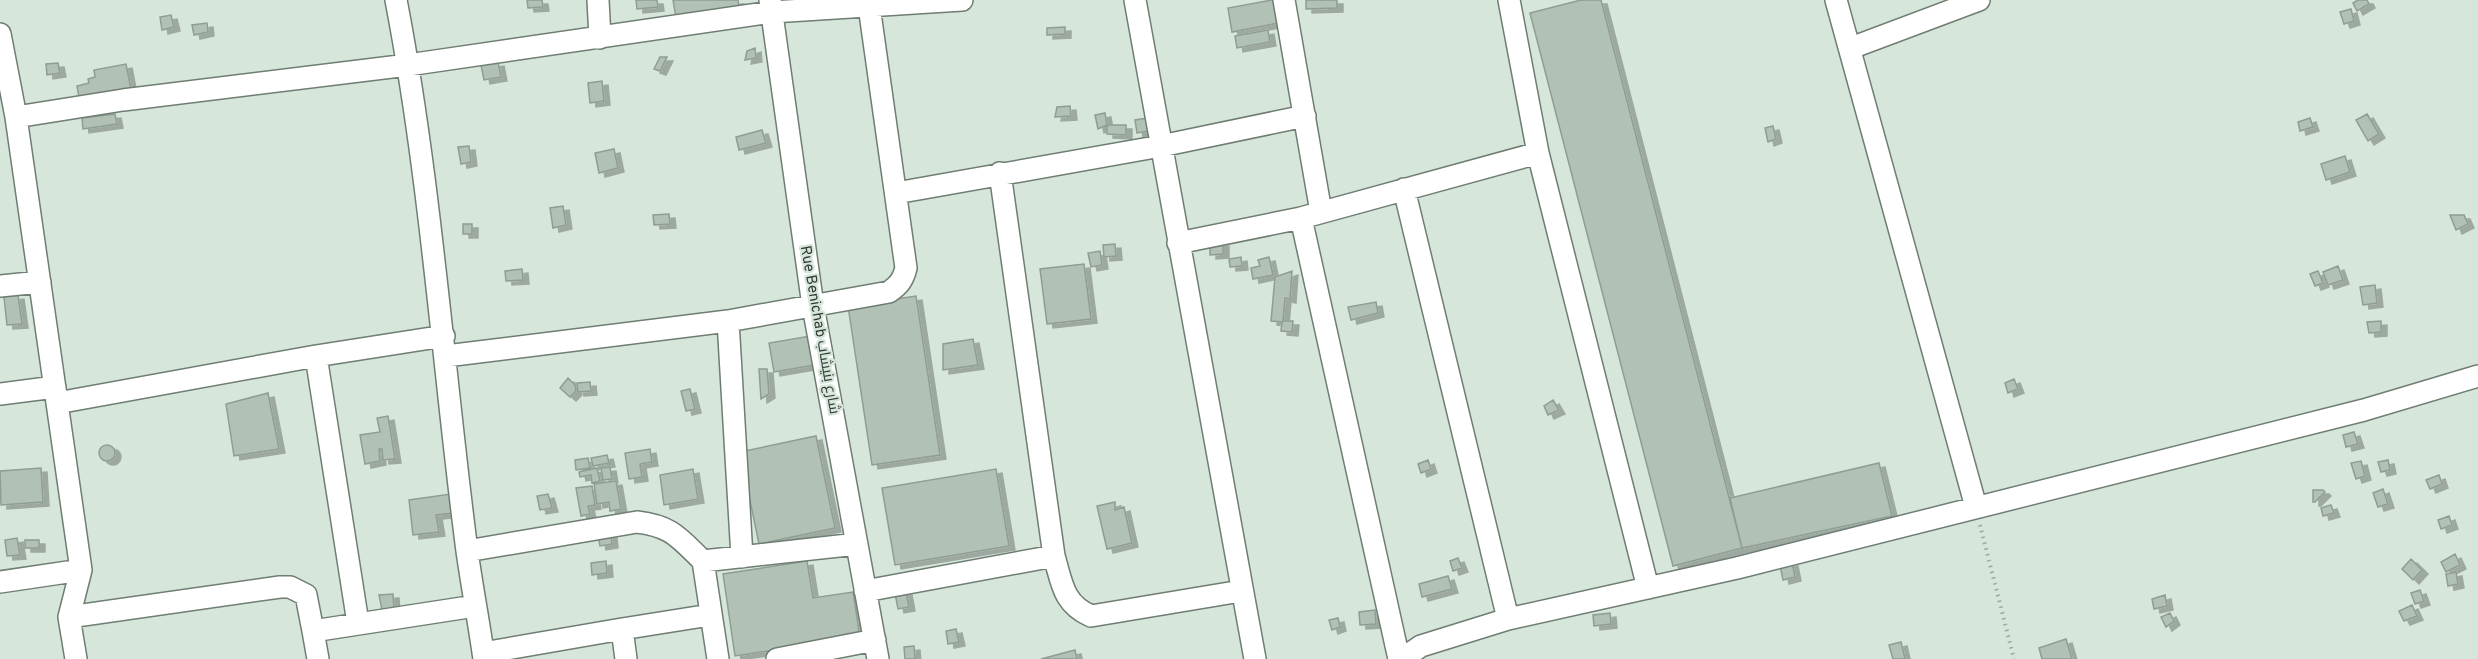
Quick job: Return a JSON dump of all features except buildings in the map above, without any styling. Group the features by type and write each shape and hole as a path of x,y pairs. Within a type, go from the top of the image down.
{"street":[{"path":"396,0 408,65 445,346 467,551 483,656 622,629 710,615"},
{"path":"598,0 600,38"},
{"path":"16,117 200,90 408,65 600,38 771,6 869,6 962,0"},
{"path":"1135,0 1241,591 1256,659"},
{"path":"1284,0 1305,117 1311,215 1401,659 1420,646 1508,619 1737,568 2364,410 2478,376"},
{"path":"1509,0 1538,153 1648,588"},
{"path":"1836,0 1976,507"},
{"path":"1851,48 1979,0"},
{"name":"Rue Benichab شارع بنيشاب","path":"771,6 813,306 876,649"},
{"path":"0,394 56,395 316,356 728,321 889,292 903,280 906,268 869,6"},
{"path":"0,34 16,117 81,570 69,617 76,659"},
{"path":"896,194 1000,173 1161,146 1305,117"},
{"path":"1178,243 1311,215 1538,153"},
{"path":"1000,173 1054,556 1069,600 1075,608 1091,616 1241,591"},
{"path":"1404,189 1508,619"},
{"path":"0,286 40,282"},
{"path":"728,321 742,557"},
{"path":"316,356 358,623"},
{"path":"467,551 638,522 660,525 678,537 703,561 718,659"},
{"path":"703,561 857,544"},
{"path":"865,591 1054,556"},
{"path":"0,582 81,570"},
{"path":"69,617 290,587 306,595 318,659"},
{"path":"312,631 475,606"},
{"path":"622,629 626,659"},
{"path":"777,659 876,649"}],"path":[{"path":"1976,507 2014,659"}]}
